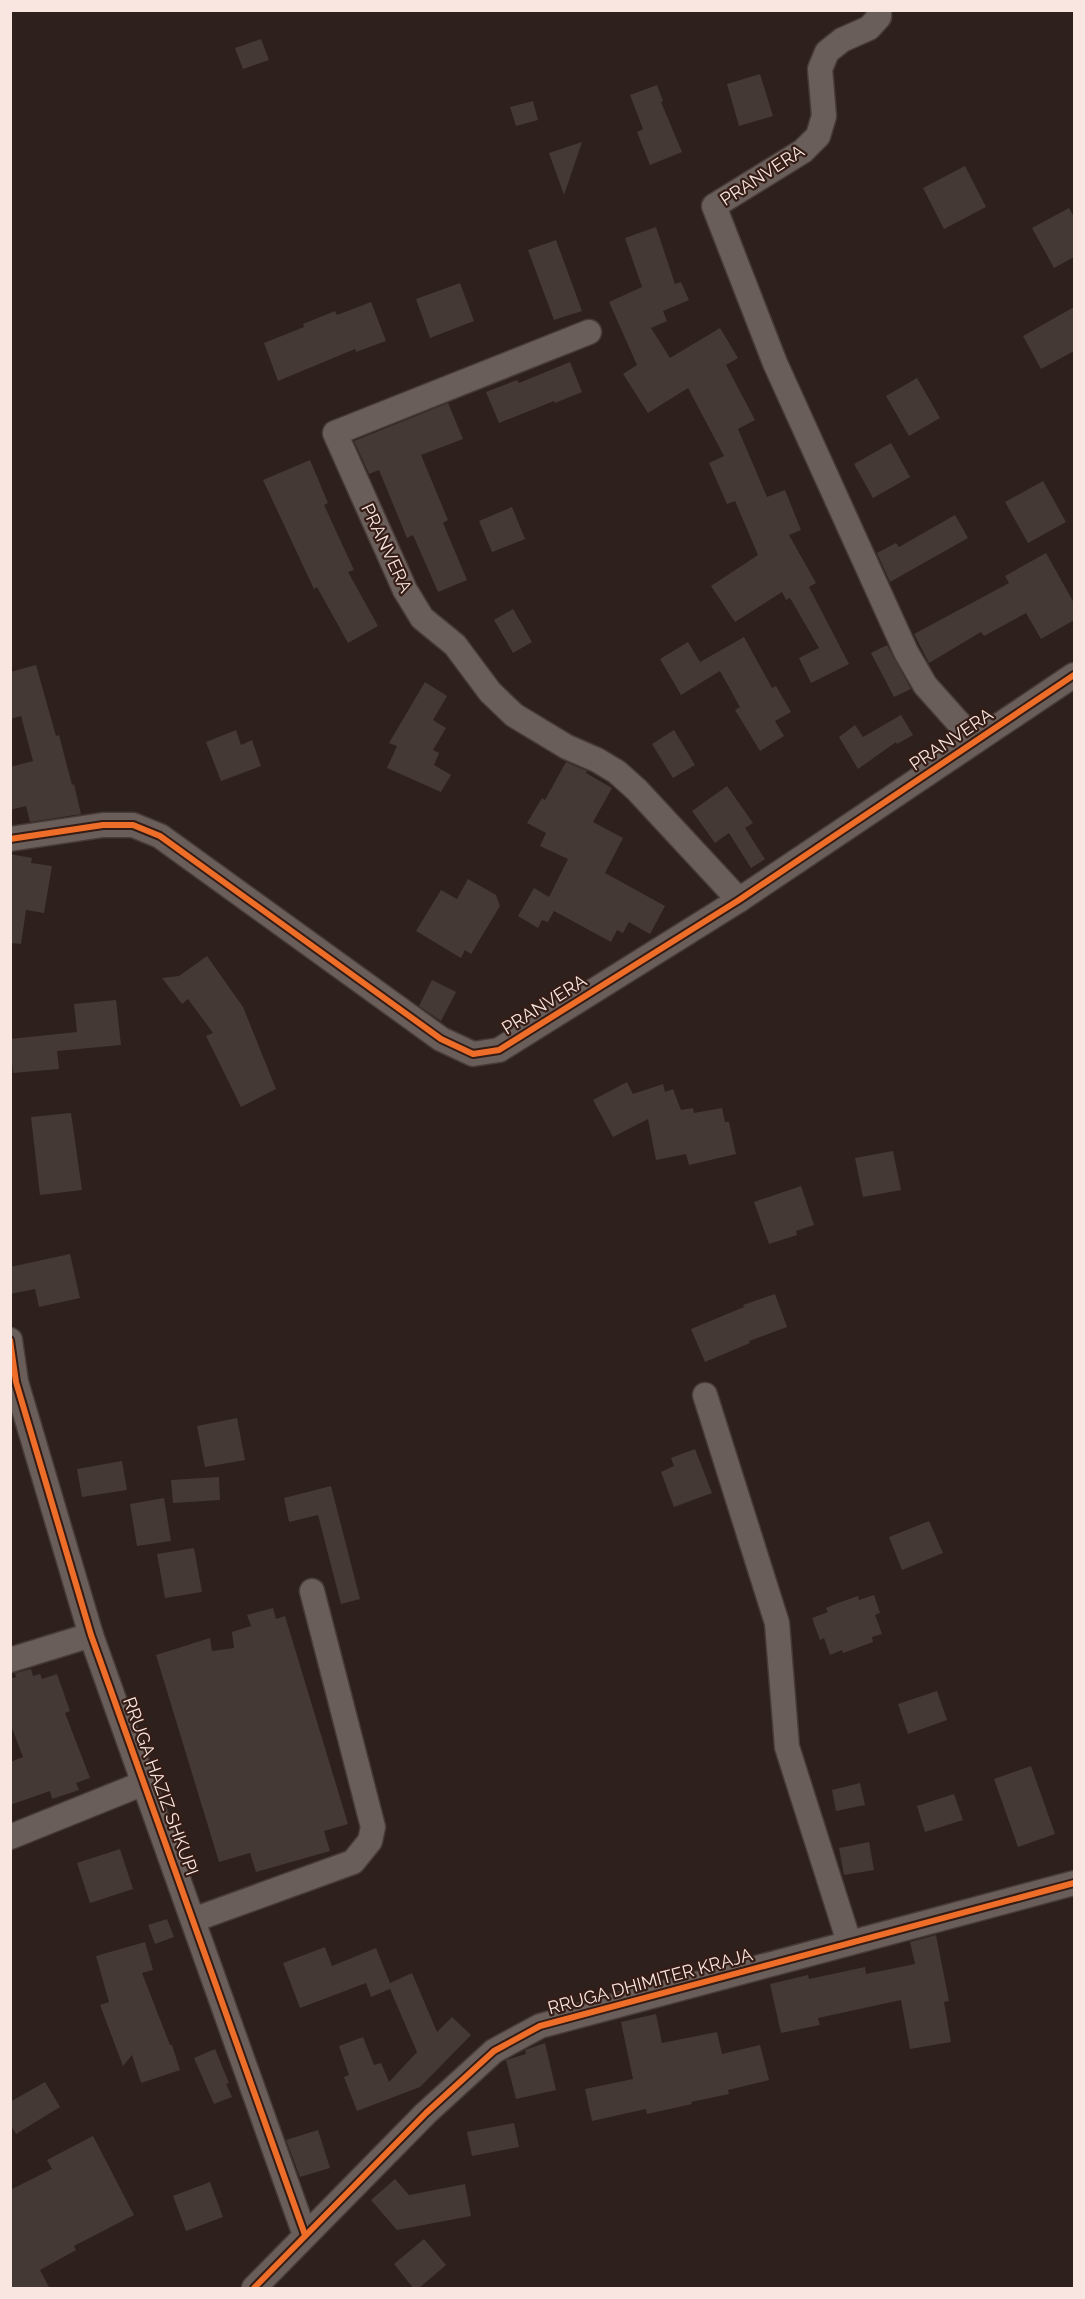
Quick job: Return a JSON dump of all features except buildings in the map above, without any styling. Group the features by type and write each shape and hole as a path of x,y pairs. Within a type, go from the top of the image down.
{"street":[{"name":"PRANVERA","path":"879,10 879,17 869,28 842,40 827,52 820,69 824,116 818,136 803,151 714,206 775,363 906,652 925,686 975,741"},
{"name":"PRANVERA","path":"589,332 335,433 405,590 422,618 455,645 490,692 514,715 567,747 597,760 637,790 739,900"},
{"name":"PRANVERA","path":"10,839 103,825 133,825 160,836 441,1039 473,1054 499,1050 739,900 1074,675"},
{"name":"RRUGA HAZIZ SHKUPI","path":"10,1340 16,1382 91,1635 305,2235"},
{"path":"705,1395 777,1623 787,1748 849,1942"},
{"path":"193,1920 354,1862 370,1841 373,1827 312,1591"},
{"path":"10,1660 91,1635"},
{"path":"10,1837 144,1783"},
{"name":"RRUGA DHIMITER KRAJA","path":"254,2289 426,2113 494,2051 540,2026 1074,1883"}],"cycle path":[{"path":"10,839 103,825 133,825 160,836 441,1039 473,1054 499,1050 739,900 1074,675"},
{"path":"10,1340 16,1382 91,1635 305,2235"},
{"path":"254,2288 426,2113 494,2051 540,2026 1074,1883"}]}
